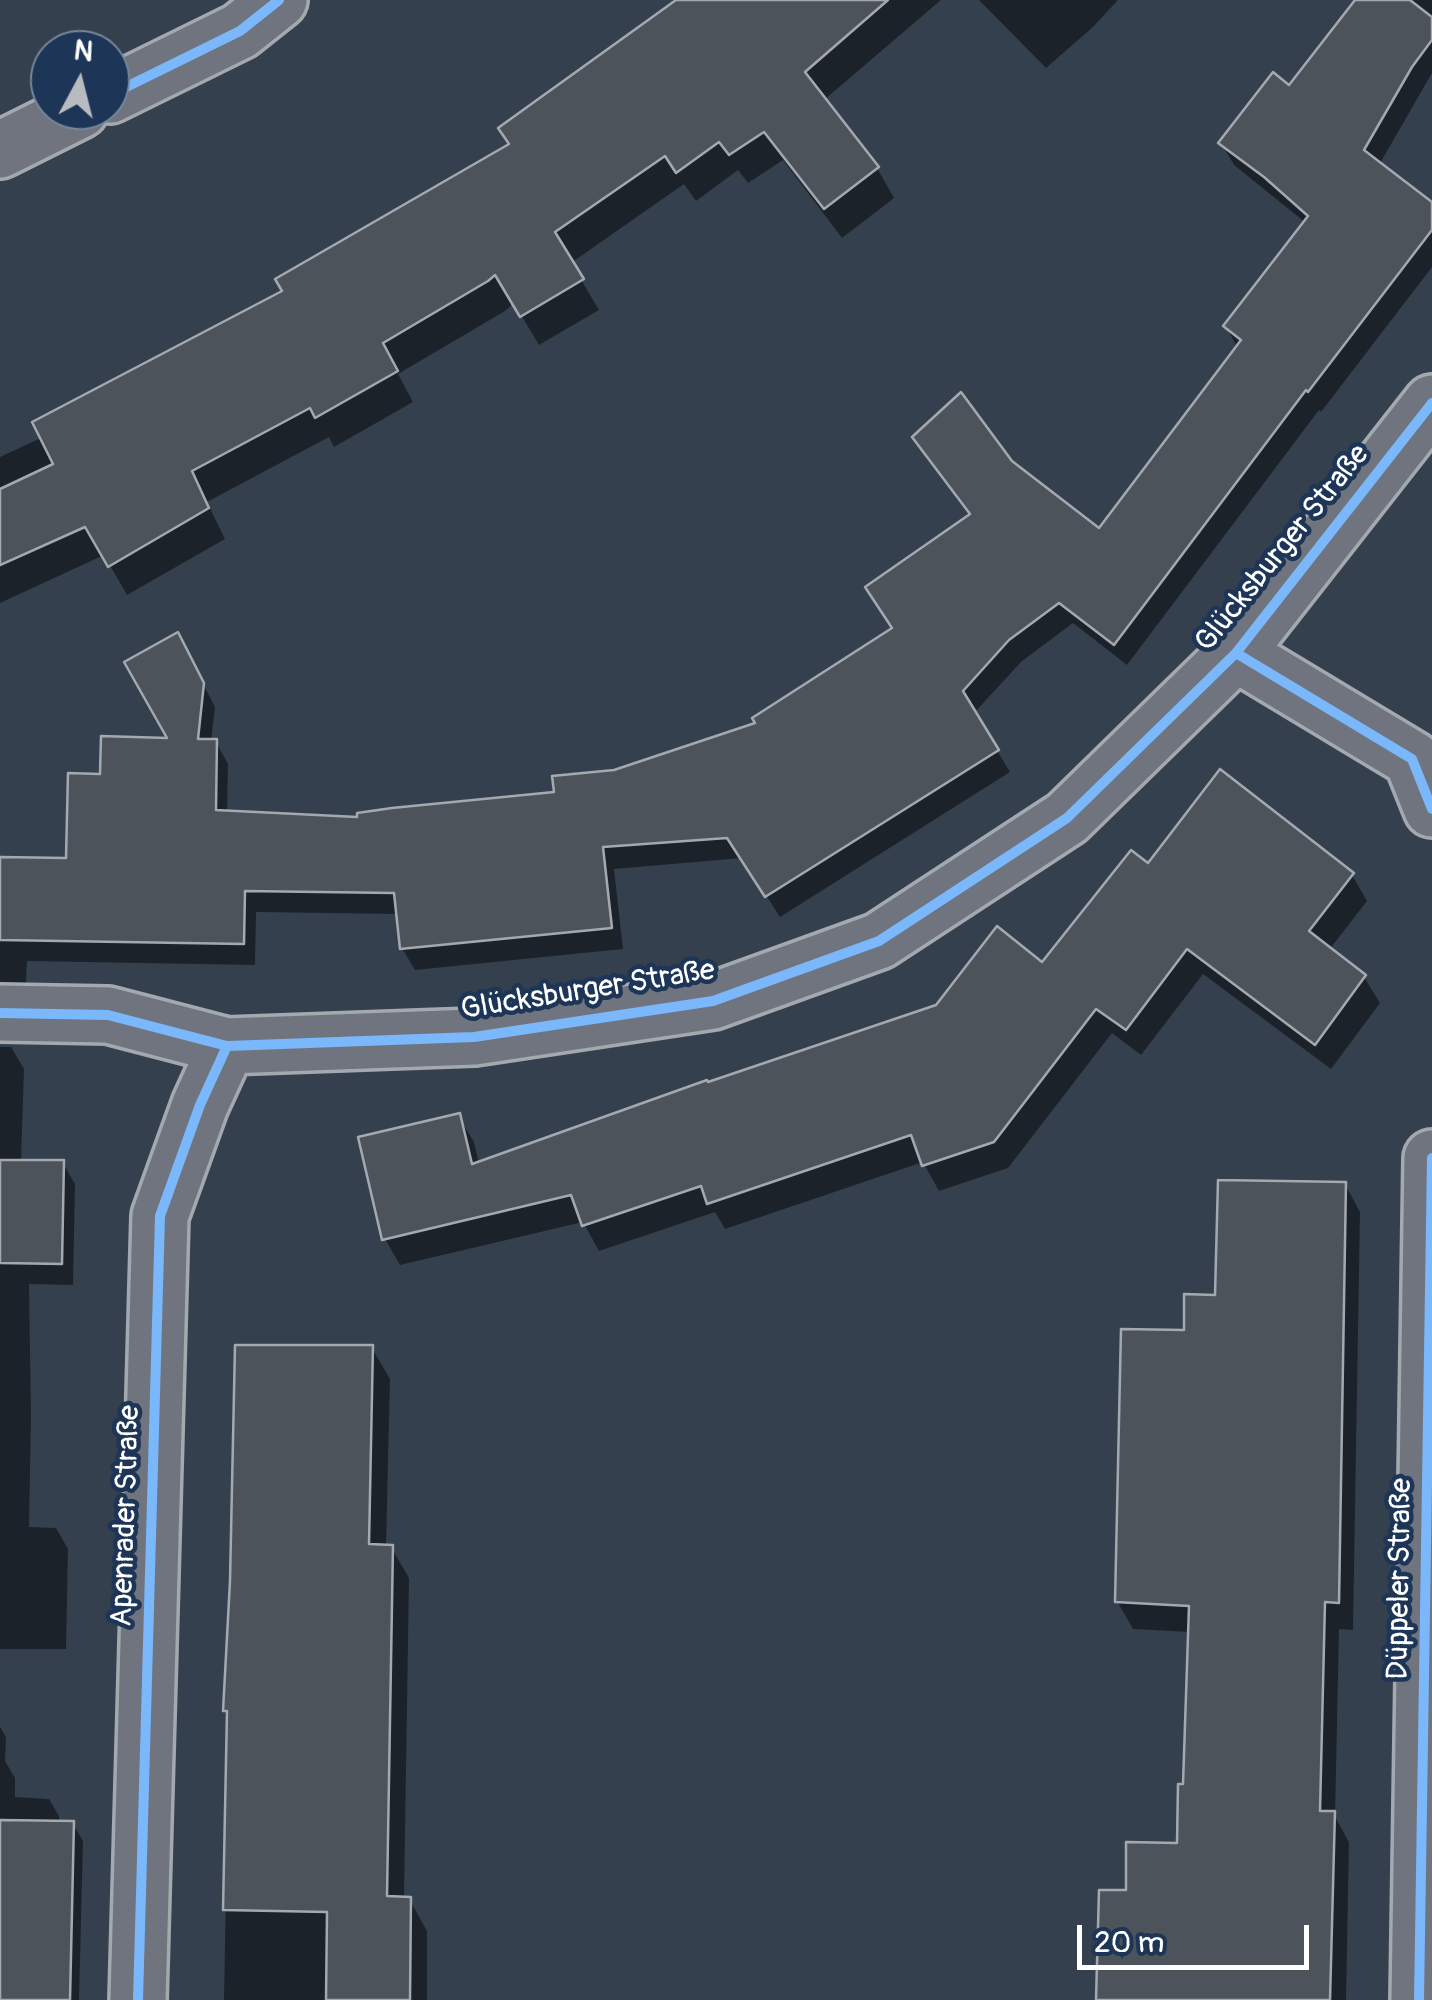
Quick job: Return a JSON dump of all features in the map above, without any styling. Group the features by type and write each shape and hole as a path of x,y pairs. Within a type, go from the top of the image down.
{"street":[{"path":"130,85 240,30 279,0"},
{"path":"0,150 40,130"},
{"name":"Glücksburger Straße","path":"0,1013 108,1015 226,1046 474,1037 713,1001 879,941 1067,818 1236,653 1432,403"},
{"path":"1236,653 1422,744 1432,809"},
{"name":"Apenrader Straße","path":"138,2000 160,1216 226,1046"},
{"name":"Düppeler Straße","path":"1419,2000 1432,1158"}],"building":[{"path":"676,0 888,0 805,72 879,167 824,209 764,132 729,155 719,142 676,173 665,156 555,232 584,279 520,317 495,275 383,343 398,371 315,418 310,408 192,471 209,508 108,567 85,527 0,565 0,489 53,464 32,422 282,291 275,279 509,144 498,128"},
{"path":"1355,0 1410,0 1432,17 1432,40 1364,150 1432,202 1432,230 1114,645 1059,603 1009,640 963,691 999,750 765,897 727,838 603,847 612,928 400,949 394,893 245,891 244,944 0,940 0,857 66,858 68,773 100,774 101,736 167,738 124,662 178,632 204,683 198,739 217,739 216,810 357,817 357,813 392,808 554,792 552,776 614,770 755,723 752,718 892,628 865,587 970,514 912,437 961,392 1012,461 1099,528 1241,340 1223,326 1308,216 1218,143 1273,72 1289,85"},
{"path":"1220,769 1354,873 1309,931 1366,975 1315,1045 1187,949 1126,1030 1096,1009 994,1142 922,1166 911,1135 707,1204 701,1186 582,1226 571,1195 382,1240 358,1137 460,1113 472,1164 707,1080 936,1005 997,926 1042,962 1131,850 1148,863"},
{"path":"0,1160 64,1160 62,1264 0,1263"},
{"path":"1218,1180 1346,1182 1339,1603 1325,1602 1320,1811 1335,1811 1330,2000 1096,2000 1099,1890 1126,1890 1126,1842 1177,1843 1178,1784 1183,1784 1189,1606 1115,1602 1121,1329 1184,1330 1184,1294 1215,1295"},
{"path":"235,1345 373,1345 369,1544 393,1545 387,1896 411,1897 410,2000 326,2000 327,1912 223,1910 227,1711 223,1711"},
{"path":"0,1820 74,1821 70,2000 0,2000"}],"cycle path":[{"path":"130,85 240,31 279,0"},
{"path":"0,1013 108,1015 227,1046 474,1037 713,1001 879,941 1067,818 1236,653 1432,403"},
{"path":"1236,653 1412,759 1432,809"},
{"path":"138,2000 160,1216 200,1105 227,1046"},
{"path":"1419,2000 1432,1158"}]}
